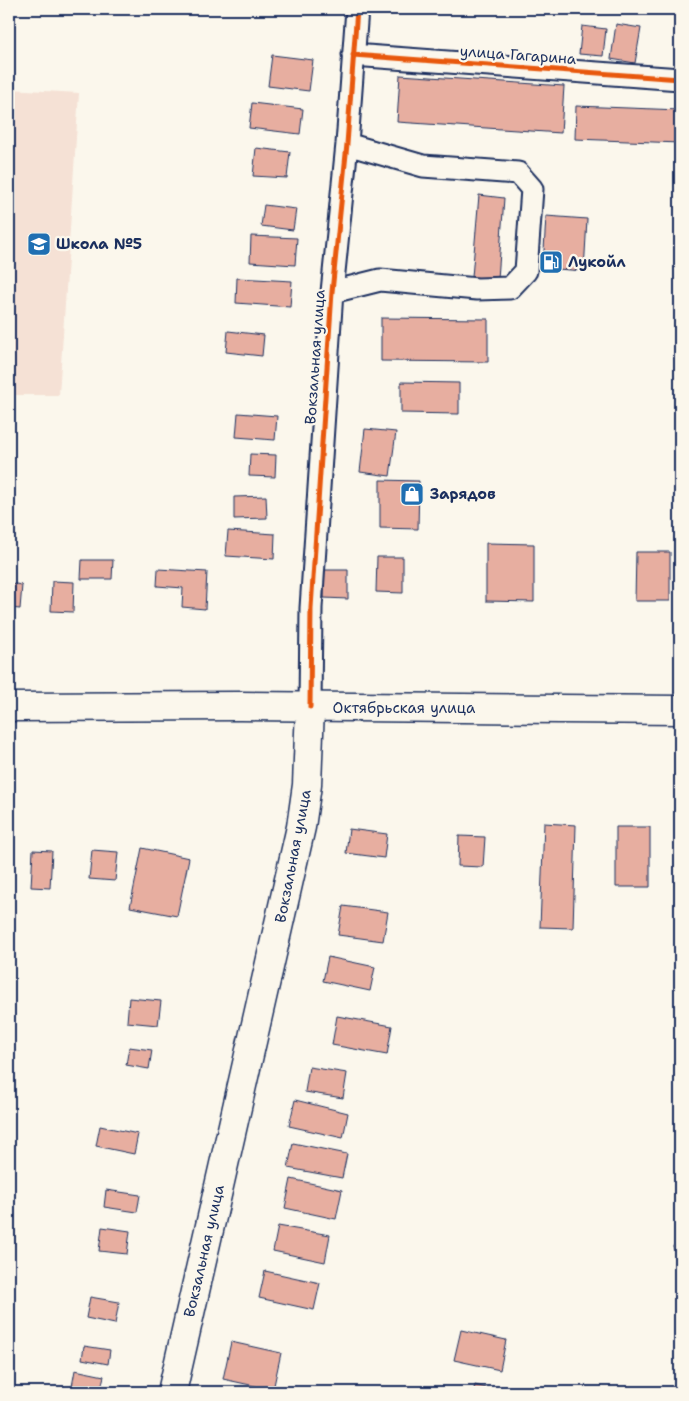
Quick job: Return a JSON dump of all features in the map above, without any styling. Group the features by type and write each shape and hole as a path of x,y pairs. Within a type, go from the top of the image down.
{"main road":[{"name":"Октябрьская улица","path":"9,707 680,710"},
{"name":"Вокзальная улица","path":"172,1392 301,827 307,785 310,707"}],"street":[{"name":"Вокзальная улица","path":"310,707 311,608 332,292 347,144 356,9"},
{"name":"улица Гагарина","path":"353,55 680,79"},
{"path":"332,292 380,280 477,290 510,288 526,271 532,188 518,173 423,166 347,144"}],"shaded area":[{"name":"Школа №5","path":"9,89 79,93 59,395 9,395"}],"building":[{"path":"616,24 641,28 635,63 611,59"},
{"path":"582,26 606,29 603,56 579,54"},
{"path":"272,55 313,60 309,91 268,86"},
{"path":"400,75 564,86 561,133 397,122"},
{"path":"252,103 303,109 300,134 249,128"},
{"path":"576,106 680,110 680,143 575,139"},
{"path":"256,148 290,152 287,178 253,176"},
{"path":"479,195 504,198 498,279 472,277"},
{"path":"264,205 296,209 293,230 261,226"},
{"path":"546,216 587,219 584,271 543,268"},
{"path":"251,236 297,238 295,265 250,262"},
{"path":"237,278 292,281 290,307 236,303"},
{"path":"381,318 488,319 488,362 381,361"},
{"path":"228,331 264,335 262,356 226,352"},
{"path":"401,382 459,383 459,414 401,413"},
{"path":"238,413 277,416 275,440 236,437"},
{"path":"365,429 396,432 390,476 360,472"},
{"path":"250,454 276,455 275,477 249,476"},
{"path":"380,480 419,481 418,529 380,528"},
{"path":"266,496 267,518 234,519 234,497"},
{"path":"228,531 275,534 274,559 226,556"},
{"path":"486,543 534,544 534,602 486,601"},
{"path":"636,552 670,552 670,601 635,601"},
{"path":"377,557 403,557 403,593 376,592"},
{"path":"82,560 113,560 112,579 81,579"},
{"path":"158,569 207,572 205,609 182,607 183,588 157,586"},
{"path":"324,570 348,570 348,599 324,598"},
{"path":"52,581 74,582 73,612 51,611"},
{"path":"9,583 22,585 20,609 9,608"},
{"path":"544,823 576,825 573,928 540,927"},
{"path":"616,827 650,827 650,887 616,887"},
{"path":"349,829 387,834 384,858 346,853"},
{"path":"459,836 485,837 483,867 458,866"},
{"path":"142,848 189,858 177,916 130,907"},
{"path":"33,850 52,851 50,888 31,887"},
{"path":"92,850 118,852 115,881 89,879"},
{"path":"343,906 388,912 383,941 338,935"},
{"path":"328,957 375,967 370,991 323,981"},
{"path":"129,998 161,1001 158,1025 127,1022"},
{"path":"337,1016 392,1026 387,1055 332,1045"},
{"path":"129,1047 152,1050 149,1069 126,1065"},
{"path":"309,1067 347,1073 343,1098 305,1092"},
{"path":"295,1100 348,1113 343,1138 289,1126"},
{"path":"100,1126 138,1134 134,1154 96,1146"},
{"path":"293,1143 347,1154 342,1178 288,1168"},
{"path":"291,1179 342,1190 336,1219 285,1208"},
{"path":"106,1190 140,1195 137,1212 104,1207"},
{"path":"278,1226 330,1235 325,1262 273,1251"},
{"path":"102,1227 130,1231 127,1254 99,1251"},
{"path":"680,1243 680,1267 673,1246"},
{"path":"265,1271 320,1283 314,1310 259,1298"},
{"path":"90,1297 119,1302 115,1324 86,1318"},
{"path":"461,1330 506,1340 500,1370 454,1360"},
{"path":"231,1342 281,1353 273,1390 223,1379"},
{"path":"84,1346 110,1350 108,1364 82,1359"},
{"path":"75,1370 104,1376 100,1392 71,1392"},
{"path":"475,1385 501,1392 473,1392"}],"cycle path":[{"path":"310,707 311,608 332,292 347,144 357,9"},
{"path":"353,55 680,79"}],"place":[{"name":"Школа №5","path":"39,244"},
{"name":"Лукойл","path":"551,262"},
{"name":"Зарядов","path":"412,494"}]}
